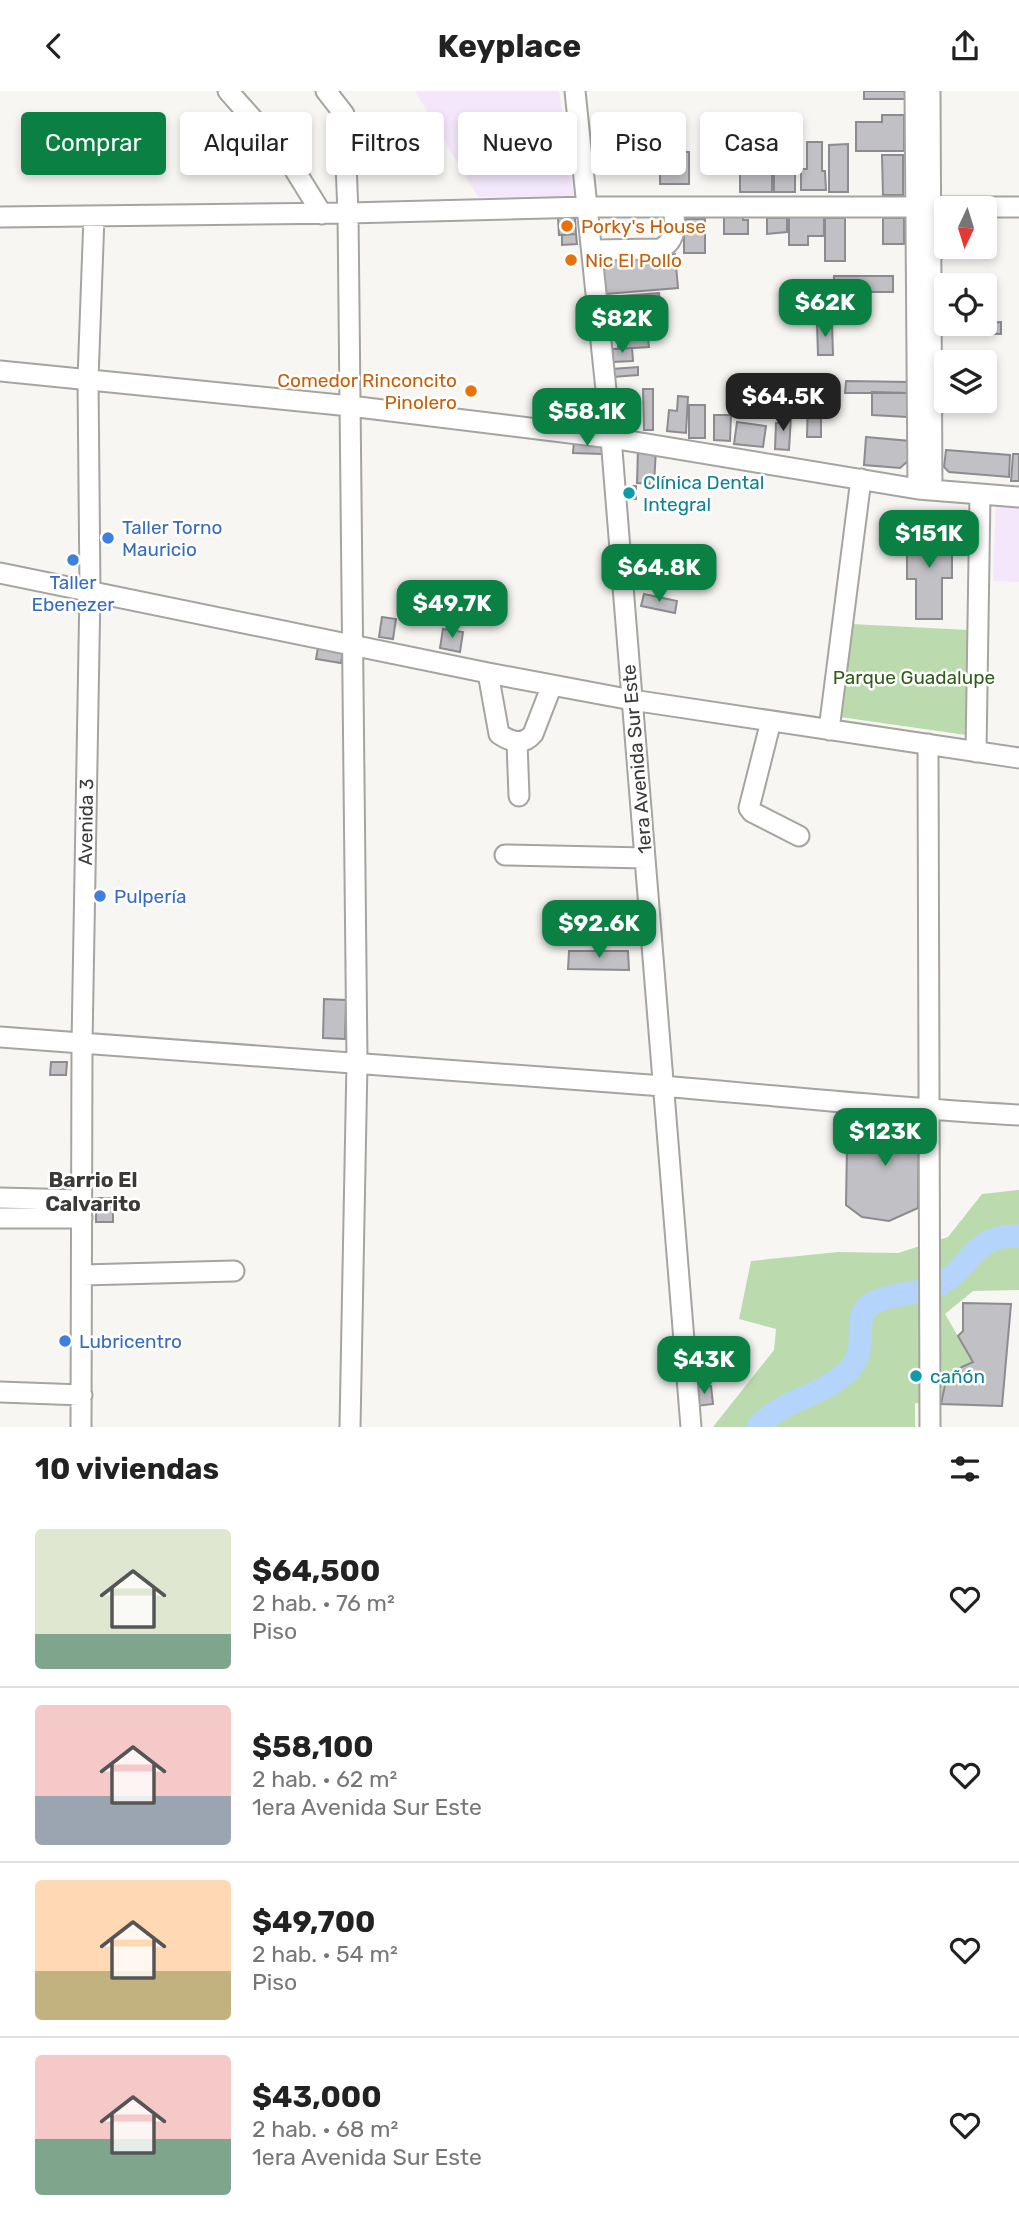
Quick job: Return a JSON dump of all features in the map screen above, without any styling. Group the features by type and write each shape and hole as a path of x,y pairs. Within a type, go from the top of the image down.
{"street":[{"path":"228,91 288,159 322,214"},
{"path":"326,91 344,114 348,213 357,1062 350,1427"},
{"name":"1era Avenida Sur Este","path":"575,91 611,438 691,1427"},
{"path":"915,91 924,207"},
{"path":"925,490 924,207 930,91"},
{"path":"0,217 322,214 587,207 1019,207"},
{"path":"593,250 660,249 670,244 674,234 674,207"},
{"name":"Avenida 3","path":"82,1427 82,1044 90,590 88,379 94,217"},
{"path":"0,371 350,406 611,438 925,490 1019,497"},
{"path":"829,730 861,478"},
{"path":"976,751 980,495"},
{"path":"0,573 632,700 1019,758"},
{"path":"488,673 499,734 507,740 517,742 528,740 533,734 552,685"},
{"path":"771,721 750,808 799,836"},
{"path":"517,742 519,796"},
{"path":"928,744 930,1427"},
{"path":"505,855 645,857"},
{"path":"0,1037 357,1062 928,1110 1019,1115"},
{"path":"0,1198 82,1209"},
{"path":"0,1218 82,1209"},
{"path":"82,1275 234,1271"},
{"path":"0,1392 82,1395"}],"shaded area":[{"path":"415,91 559,91 562,112 458,112 458,163 444,140 444,112 427,112"},
{"path":"465,175 571,175 574,196 478,197"},
{"path":"996,500 1019,502 1019,582 993,581"}],"green space":[{"name":"Parque Guadalupe","path":"852,624 969,630 966,735 840,717"},
{"path":"1019,1190 1019,1290 973,1291 945,1314 973,1362 950,1377 941,1404 915,1403 915,1427 713,1427 774,1350 776,1329 739,1319 751,1261 838,1252 898,1253 948,1237 982,1194"}],"building":[{"path":"864,91 906,91 906,99 864,99"},
{"path":"882,115 904,115 904,151 856,151 856,122 882,122"},
{"path":"807,142 822,142 822,171 825,171 826,190 801,190 801,175 803,169 807,169"},
{"path":"848,144 848,192 829,192 829,145"},
{"path":"686,152 689,152 689,184 660,184 660,175 686,175"},
{"path":"882,155 903,155 903,195 883,195"},
{"path":"740,175 772,175 772,192 740,192"},
{"path":"774,175 795,175 795,192 774,192"},
{"path":"724,216 743,216 743,220 748,220 748,234 724,234"},
{"path":"789,216 824,216 824,236 808,236 808,245 789,245"},
{"name":"Porky's House","path":"575,217 576,234 559,235 558,218"},
{"path":"767,218 787,218 787,232 767,234"},
{"path":"825,218 845,218 845,261 825,261"},
{"path":"883,218 904,218 904,244 883,244"},
{"path":"684,219 705,219 705,253 684,253"},
{"path":"576,234 577,244 562,245 562,235"},
{"path":"675,254 678,288 606,294 603,260"},
{"path":"834,276 893,276 893,292 834,292"},
{"path":"659,293 661,319 641,321 640,306 630,306 631,319 624,320 622,296"},
{"path":"997,322 1001,322 1001,334 997,334"},
{"path":"817,324 832,324 833,355 818,355"},
{"path":"647,331 649,347 618,349 618,339 622,339 622,333"},
{"path":"632,348 633,361 613,362 612,349"},
{"path":"638,367 638,375 613,377 612,369"},
{"path":"846,381 910,382 908,393 845,393"},
{"path":"643,389 653,389 653,430 644,430"},
{"path":"613,392 630,392 629,416 613,415"},
{"path":"872,392 908,393 907,417 872,415"},
{"path":"678,396 688,397 686,433 667,431 669,410 677,411"},
{"path":"808,398 821,398 821,437 807,437"},
{"path":"689,405 705,405 705,438 689,438"},
{"path":"714,415 731,415 730,441 714,440"},
{"path":"780,415 791,416 789,450 775,449 776,423 780,423"},
{"path":"737,422 766,426 763,447 734,444"},
{"path":"866,437 910,441 908,461 900,468 864,465"},
{"path":"574,440 603,445 602,454 573,453"},
{"path":"638,448 656,449 654,484 637,483"},
{"path":"946,450 1010,455 1009,477 949,472 944,467"},
{"path":"1013,454 1019,454 1019,481 1011,481"},
{"name":"Clínica Dental Integral","path":"622,486 636,486 636,499 622,499"},
{"path":"907,532 952,533 952,578 942,578 942,619 916,619 916,579 907,579"},
{"path":"644,594 677,601 675,613 641,606"},
{"path":"382,617 396,619 393,639 379,637"},
{"path":"443,629 463,632 460,652 440,648"},
{"path":"319,642 344,646 341,663 316,659"},
{"path":"569,951 628,951 629,970 568,969"},
{"path":"324,999 346,1000 345,1039 323,1038"},
{"path":"51,1062 67,1062 66,1075 50,1075"},
{"path":"872,1109 919,1115 918,1208 889,1221 862,1217 846,1205 847,1145 867,1144"},
{"path":"96,1198 113,1198 113,1222 96,1222"},
{"path":"963,1303 1011,1304 1002,1406 941,1404 945,1385 953,1371 973,1362 958,1336 963,1331"},
{"path":"711,1386 713,1404 697,1406 695,1387"}],"waterway":[{"path":"758,1427 789,1404 824,1388 845,1374 857,1357 860,1348 860,1324 870,1305 887,1298 935,1287 947,1280 980,1247 1003,1237 1019,1236"}],"place":[{"name":"Porky's House","path":"567,226"},
{"name":"Nic El Pollo","path":"571,260"},
{"name":"Comedor Rinconcito Pinolero","path":"471,391"},
{"name":"Clínica Dental Integral","path":"629,493"},
{"name":"Taller Torno Mauricio","path":"108,538"},
{"name":"Taller Ebenezer","path":"73,560"},
{"name":"Pulpería","path":"100,896"},
{"name":"Lubricentro","path":"65,1341"},
{"name":"cañón","path":"916,1376"}],"district":[{"name":"Barrio El Calvarito","path":"93,1191"}]}
